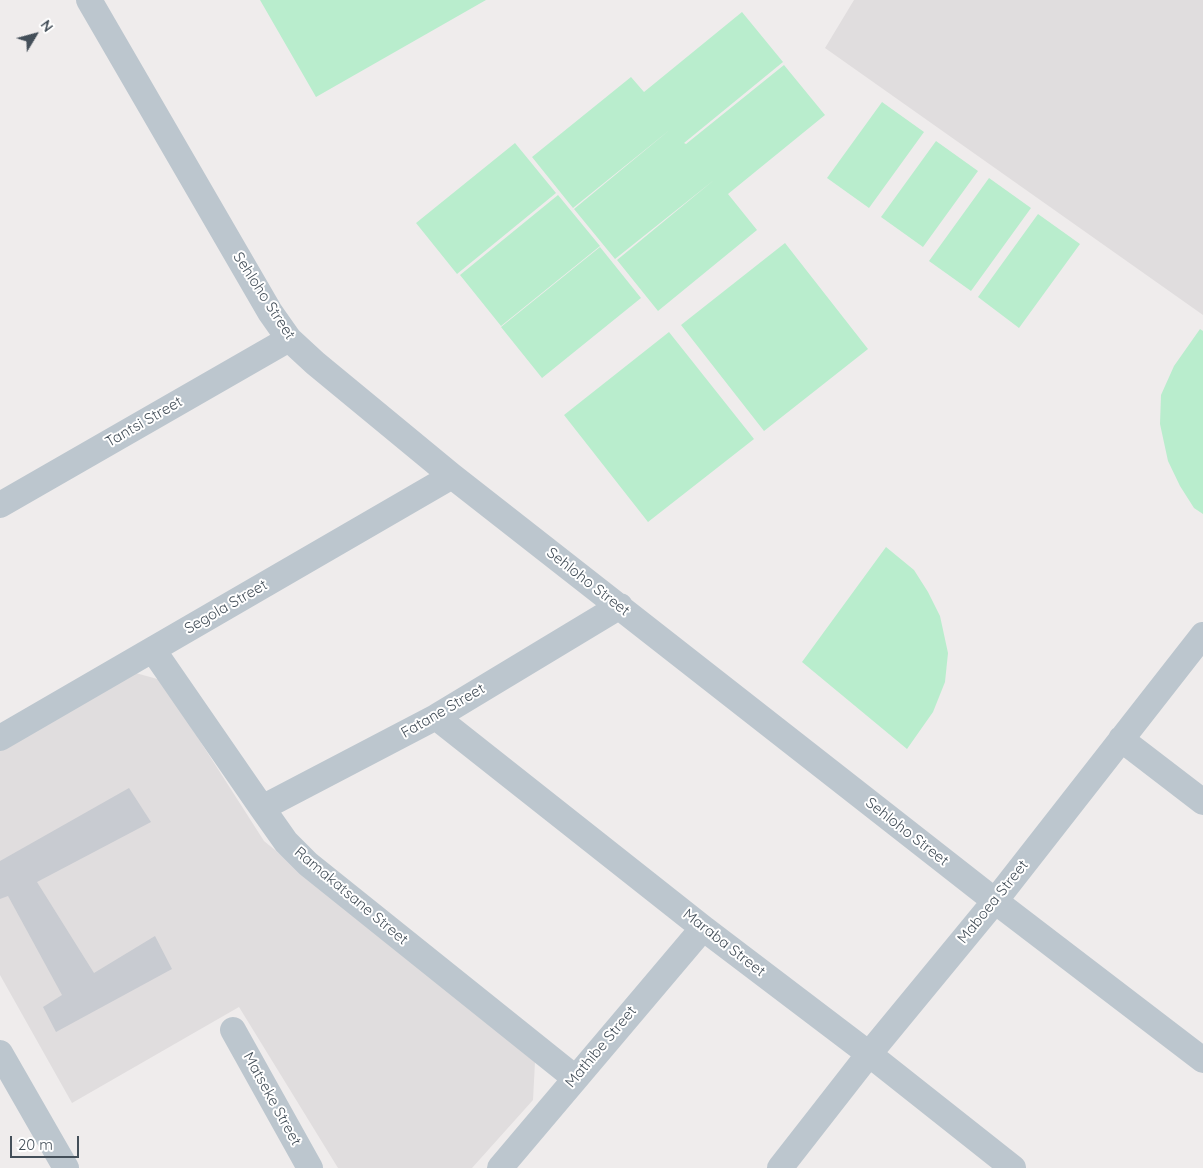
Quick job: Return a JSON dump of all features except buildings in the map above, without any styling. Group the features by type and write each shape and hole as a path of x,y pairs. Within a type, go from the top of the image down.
{"street":[{"name":"Sehloho Street","path":"89,0 265,303 289,339 314,363 452,476 995,901 1203,1060"},
{"name":"Tantsi Street","path":"0,505 289,339"},
{"name":"Segola Street","path":"0,738 452,476"},
{"name":"Fatane Street","path":"262,808 436,717 620,606"},
{"name":"Maboea Street","path":"780,1168 869,1054 995,901 1203,635"},
{"name":"Ramakatsane Street","path":"153,650 286,842 308,864 574,1078"},
{"name":"Maraba Street","path":"436,717 703,928 869,1054 1014,1168"},
{"path":"1121,739 1203,802"},
{"name":"Mathibe Street","path":"500,1168 574,1078 703,928"},
{"name":"Matseke Street","path":"233,1030 310,1168"},
{"path":"0,1053 66,1168"}],"shaded area":[{"path":"854,0 1203,0 1203,315 825,48"},
{"path":"132,672 161,680 264,841 535,1062 533,1100 472,1168 338,1168 239,1007 72,1103 0,975 0,749"}],"green space":[{"path":"260,0 486,0 316,97"},
{"path":"742,12 783,62 684,143 686,144 784,65 825,115 728,194 757,230 658,311 617,260 714,180 615,259 574,209 672,128 573,208 532,157 631,77 644,92"},
{"path":"882,102 924,132 869,208 827,178"},
{"path":"936,141 978,171 923,247 881,217"},
{"path":"515,143 556,193 457,274 416,223"},
{"path":"989,178 1031,208 971,291 929,261"},
{"path":"558,195 600,246 501,326 460,275"},
{"path":"1038,214 1080,244 1019,328 978,297"},
{"path":"785,243 868,349 764,431 681,325"},
{"path":"600,247 641,298 542,378 501,327"},
{"path":"1200,329 1203,331 1203,514 1194,508 1180,486 1168,461 1160,424 1161,395 1174,366"},
{"path":"669,332 754,439 648,522 564,415"},
{"path":"886,547 914,570 928,592 940,616 948,653 945,682 933,712 907,749 802,662"}]}
